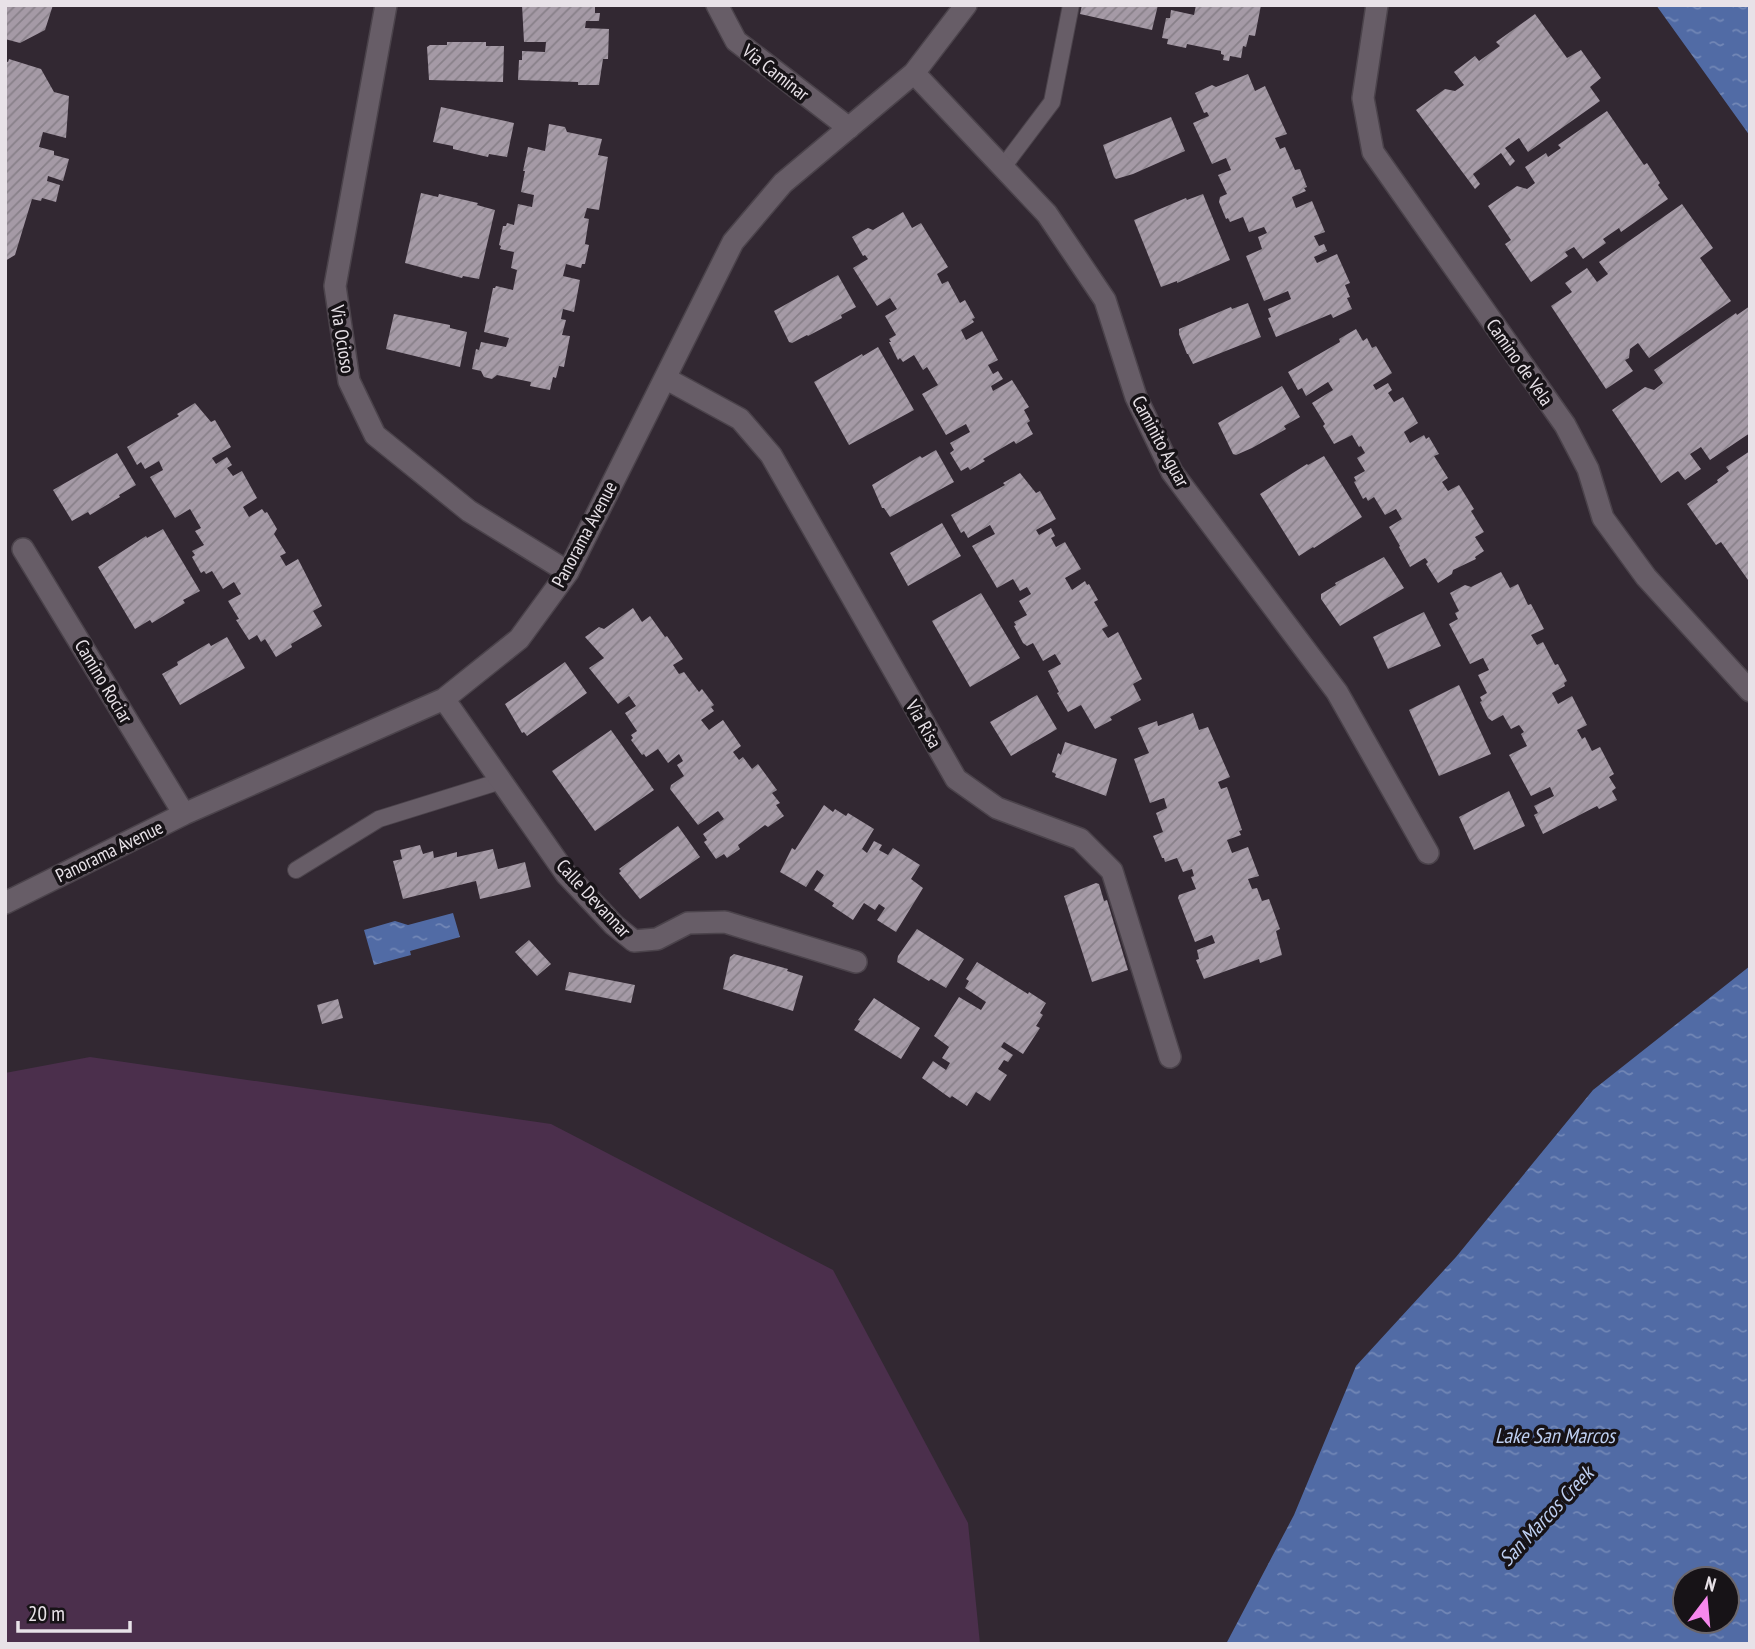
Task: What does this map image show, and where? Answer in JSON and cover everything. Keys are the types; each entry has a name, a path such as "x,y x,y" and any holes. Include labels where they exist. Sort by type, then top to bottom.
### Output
{"street":[{"name":"Via Ocioso","path":"386,5 335,286 349,381 375,435 469,511 568,572"},
{"name":"Via Caminar","path":"717,5 736,41 849,128"},
{"name":"Panorama Avenue","path":"5,902 184,814 444,699 519,639 568,572 733,242 783,183 914,73 966,5"},
{"name":"Camino de Vela","path":"1377,5 1363,98 1373,152 1565,425 1588,469 1603,518 1646,577 1750,691"},
{"name":"Caminito Aguar","path":"914,73 1047,214 1105,300 1136,397 1172,472 1337,692 1428,853"},
{"name":"Via Risa","path":"665,378 740,419 771,455 956,779 997,808 1080,839 1112,871 1170,1057"},
{"name":"Camino Rociar","path":"23,549 184,814"},
{"name":"Calle Devannar","path":"444,699 566,874 614,925 634,941 657,939 688,923 725,922 856,962"}],"lane":[{"path":"1003,167 1052,102 1071,5"},
{"path":"296,870 379,819 502,781"}],"shaded area":[{"path":"90,1057 551,1124 833,1270 968,1523 980,1644 5,1644 5,1073"}],"water":[{"path":"1656,5 1750,5 1750,136"},
{"path":"453,913 460,937 410,951 411,955 374,965 364,930 395,921 408,925"},
{"name":"Lake San Marcos","path":"1750,966 1750,1644 1226,1644 1294,1515 1356,1366 1456,1257 1593,1090"}],"building":[{"path":"5,5 53,5 45,30 20,43 5,39"},
{"path":"522,5 595,5 595,13 600,13 599,21 586,21 585,28 609,29 608,59 603,59 599,85 518,80 522,51 545,52 546,42 524,42"},
{"path":"1082,5 1158,5 1152,30 1080,14"},
{"path":"1196,5 1261,5 1255,36 1249,35 1241,58 1230,56 1229,61 1223,60 1221,51 1187,44 1186,48 1167,44 1168,39 1162,38 1166,18 1170,18 1171,10 1194,15"},
{"path":"1535,14 1567,58 1581,50 1601,78 1590,87 1600,101 1528,152 1519,138 1505,148 1515,161 1510,166 1501,153 1473,174 1480,184 1475,189 1416,110 1445,89 1455,91 1464,85 1454,72 1475,56 1479,61 1500,46 1496,42"},
{"path":"447,42 486,42 486,46 504,46 503,82 429,80 427,47 447,45"},
{"path":"9,59 41,69 54,92 69,96 66,138 43,132 39,147 69,159 63,181 48,176 47,181 60,185 56,202 42,198 41,201 32,199 15,255 5,261 5,61 8,62"},
{"path":"1248,74 1255,91 1265,86 1287,134 1275,138 1280,149 1285,147 1295,170 1300,169 1307,187 1304,188 1306,191 1292,197 1296,208 1312,201 1325,232 1314,236 1319,246 1324,244 1327,251 1314,257 1317,263 1337,254 1350,283 1345,285 1352,309 1333,318 1331,314 1276,337 1268,318 1271,317 1268,309 1291,299 1288,291 1264,301 1246,256 1262,249 1258,237 1267,233 1264,227 1249,232 1243,217 1230,222 1226,219 1219,202 1220,197 1227,194 1218,175 1231,170 1226,158 1212,164 1193,123 1209,116 1207,112 1204,113 1195,93"},
{"path":"441,107 514,123 507,157 489,154 488,157 433,142"},
{"path":"1607,111 1644,165 1647,163 1668,199 1621,232 1619,228 1603,239 1606,243 1583,259 1574,247 1565,252 1568,256 1531,282 1505,244 1511,240 1488,206 1517,186 1527,189 1535,183 1525,167 1546,153 1548,157 1561,148 1558,145"},
{"path":"1171,117 1185,151 1116,179 1103,145"},
{"path":"549,124 565,127 567,132 602,139 598,155 608,157 599,210 587,208 584,218 589,219 585,244 589,245 585,264 582,264 581,268 566,264 563,276 580,280 574,312 563,309 561,319 566,320 562,335 570,336 564,367 559,366 550,390 530,386 531,382 497,375 492,379 484,377 481,371 472,369 476,349 479,350 481,342 506,347 509,338 484,332 493,288 496,286 513,290 517,270 511,268 514,252 500,249 499,245 503,226 507,223 514,225 518,204 532,207 534,195 521,192 523,171 528,147 545,151"},
{"path":"421,193 438,197 439,194 495,210 479,279 462,278 405,263"},
{"path":"1203,194 1230,260 1177,283 1161,287 1134,220 1186,198 1187,200"},
{"path":"1682,204 1713,248 1700,258 1731,301 1649,358 1638,343 1630,349 1629,358 1625,360 1633,371 1606,389 1551,306 1572,292 1565,283 1587,268 1597,282 1608,274 1599,262"},
{"path":"903,212 912,228 921,223 948,267 937,274 942,284 948,281 960,303 965,300 975,318 972,319 974,322 961,330 966,340 982,331 998,360 988,365 993,374 998,371 1003,379 991,386 993,391 1012,380 1029,407 1024,410 1033,434 1016,444 1014,441 970,470 968,467 961,471 950,453 954,450 950,443 970,432 966,424 946,435 922,394 938,385 927,367 923,370 914,355 903,362 900,358 898,360 889,342 889,339 896,335 885,316 897,309 890,298 877,306 853,268 868,259 863,256 852,237 868,228 873,230"},
{"path":"838,275 856,307 841,315 842,318 808,336 789,342 774,311"},
{"path":"1248,303 1261,337 1193,364 1179,329 1231,307 1232,309"},
{"path":"1750,306 1750,433 1710,460 1701,447 1690,454 1701,469 1685,480 1678,471 1661,483 1612,410 1645,387 1654,390 1663,383 1654,370"},
{"path":"394,314 450,325 450,328 467,332 460,367 386,349"},
{"path":"1356,329 1363,341 1367,338 1372,348 1376,346 1392,373 1373,385 1376,390 1388,383 1392,390 1388,393 1394,402 1403,397 1418,423 1404,432 1410,443 1424,435 1426,439 1429,437 1439,454 1434,456 1448,478 1442,482 1448,491 1459,485 1484,532 1475,537 1484,551 1475,557 1476,559 1453,570 1452,574 1438,583 1425,558 1410,567 1389,527 1402,519 1396,509 1385,515 1374,497 1368,501 1366,497 1363,499 1354,482 1354,477 1365,471 1357,458 1365,453 1361,446 1359,447 1352,435 1334,444 1323,426 1325,424 1312,403 1333,390 1328,382 1306,396 1302,388 1298,390 1288,372 1340,342 1339,339"},
{"path":"878,347 914,410 849,445 814,382"},
{"path":"1282,386 1300,417 1284,426 1286,429 1252,448 1233,454 1218,423"},
{"path":"195,403 211,422 215,420 231,447 212,458 216,464 227,457 232,465 227,468 233,476 242,471 257,498 243,507 249,517 262,509 267,512 277,529 274,534 286,553 280,556 286,566 298,559 322,606 313,611 322,626 291,644 292,647 276,657 265,639 261,642 257,635 249,640 236,620 239,619 228,601 241,594 234,582 223,589 212,571 201,573 192,557 195,555 192,551 204,545 195,531 201,528 190,509 175,518 150,477 163,470 159,461 145,469 141,462 137,465 127,447 179,416 177,414"},
{"path":"936,450 954,482 890,517 882,508 872,485 920,456 922,458"},
{"path":"1750,451 1748,580 1721,542 1716,545 1687,504 1718,482 1717,480 1729,471 1726,467"},
{"path":"117,453 136,485 90,515 88,512 72,521 53,490"},
{"path":"1324,456 1362,517 1299,556 1260,494"},
{"path":"1020,473 1036,493 1040,491 1056,519 1036,530 1039,535 1051,528 1055,536 1051,538 1056,547 1065,542 1081,569 1065,578 1072,590 1085,581 1089,584 1098,600 1094,602 1108,626 1102,629 1108,638 1118,632 1142,679 1133,684 1141,700 1110,717 1112,720 1095,729 1081,705 1068,712 1057,693 1059,692 1048,671 1061,664 1055,654 1043,661 1033,643 1027,646 1023,643 1014,626 1014,622 1027,615 1019,601 1031,594 1027,587 1020,591 1013,579 997,588 972,546 995,534 990,525 968,538 964,531 961,533 951,515 1005,485 1003,483"},
{"path":"942,523 961,556 908,586 890,553"},
{"path":"163,529 200,591 152,623 150,620 135,629 98,567 146,536 147,538"},
{"path":"1384,557 1404,588 1340,626 1321,599 1321,594 1336,585 1335,583"},
{"path":"1501,572 1510,588 1518,584 1528,605 1531,604 1544,629 1531,635 1537,645 1543,642 1567,681 1565,686 1552,693 1558,704 1572,696 1587,725 1577,730 1582,739 1585,737 1592,751 1600,747 1614,774 1609,777 1616,788 1612,791 1617,800 1599,809 1597,806 1543,834 1534,815 1538,813 1534,806 1554,796 1550,787 1531,796 1509,755 1527,746 1521,734 1524,732 1519,725 1511,729 1503,715 1492,721 1488,718 1480,702 1480,697 1487,693 1478,675 1489,670 1483,658 1470,664 1449,624 1458,619 1455,613 1459,611 1450,593 1465,585 1471,587"},
{"path":"981,593 1020,658 970,687 932,621"},
{"path":"633,608 642,622 650,616 665,637 667,636 683,659 673,665 679,674 684,672 699,692 702,689 714,705 711,707 714,711 701,720 709,730 723,720 741,746 733,752 739,760 743,757 752,769 758,764 777,790 772,793 780,803 776,805 784,816 768,827 765,825 738,845 740,849 727,858 724,854 716,859 704,842 707,840 703,834 724,819 718,811 698,825 670,789 671,785 684,776 677,765 683,761 679,754 668,763 658,749 646,757 642,755 631,740 631,735 637,731 625,713 636,706 629,696 618,704 589,668 604,658 585,637 599,627 604,629"},
{"path":"1424,612 1441,646 1388,669 1373,637"},
{"path":"227,637 245,668 180,705 162,674 209,643 211,646"},
{"path":"565,662 587,693 527,736 522,733 505,704"},
{"path":"1459,685 1491,754 1439,776 1409,710"},
{"path":"1037,695 1057,729 1011,756 990,722"},
{"path":"1193,713 1199,730 1208,727 1230,777 1218,782 1221,789 1227,787 1242,830 1239,831 1241,835 1227,840 1232,853 1248,847 1259,876 1248,879 1252,889 1257,888 1262,901 1269,899 1280,929 1276,931 1282,955 1260,963 1259,959 1204,979 1196,960 1199,959 1197,950 1215,943 1212,935 1195,942 1178,898 1179,895 1196,889 1191,877 1194,876 1192,869 1183,872 1177,858 1165,862 1162,858 1153,836 1163,832 1156,813 1167,808 1164,798 1150,803 1134,759 1149,753 1138,728 1157,721 1158,726"},
{"path":"611,730 654,790 595,831 552,771"},
{"path":"1065,742 1117,759 1106,796 1055,777 1056,774 1052,772"},
{"path":"1509,791 1525,826 1474,850 1459,817"},
{"path":"824,805 833,812 835,809 846,816 848,813 874,829 862,849 867,853 874,841 882,845 879,850 888,855 893,848 920,865 911,879 923,888 896,932 877,920 885,908 879,904 875,910 864,903 853,920 832,906 834,903 814,890 824,875 817,870 806,887 780,872 792,848 795,850"},
{"path":"678,826 700,857 640,899 619,873 619,869"},
{"path":"420,845 423,854 433,851 434,858 457,852 457,857 493,849 498,869 525,862 531,887 480,899 476,881 403,899 393,861 402,859 400,850"},
{"path":"1099,884 1104,901 1107,900 1128,970 1092,982 1064,896"},
{"path":"917,929 964,959 946,988 897,962 898,956"},
{"path":"529,940 551,964 537,976 515,952"},
{"path":"734,954 788,969 787,971 803,976 793,1011 723,989 730,957"},
{"path":"977,962 1046,1003 1036,1026 1040,1028 1023,1054 1004,1042 1001,1047 1013,1055 1008,1062 1004,1060 998,1069 1007,1075 990,1101 976,1092 967,1106 952,1096 950,1098 922,1078 933,1061 946,1070 950,1063 942,1058 949,1047 934,1036 959,997 981,1010 986,1002 965,988 969,981 966,979"},
{"path":"569,972 635,985 631,1003 565,990"},
{"path":"874,998 920,1028 901,1059 854,1030"},
{"path":"338,999 343,1018 322,1024 317,1005"}],"water label":[{"name":"San Marcos Creek","path":"1546,1516"}]}
